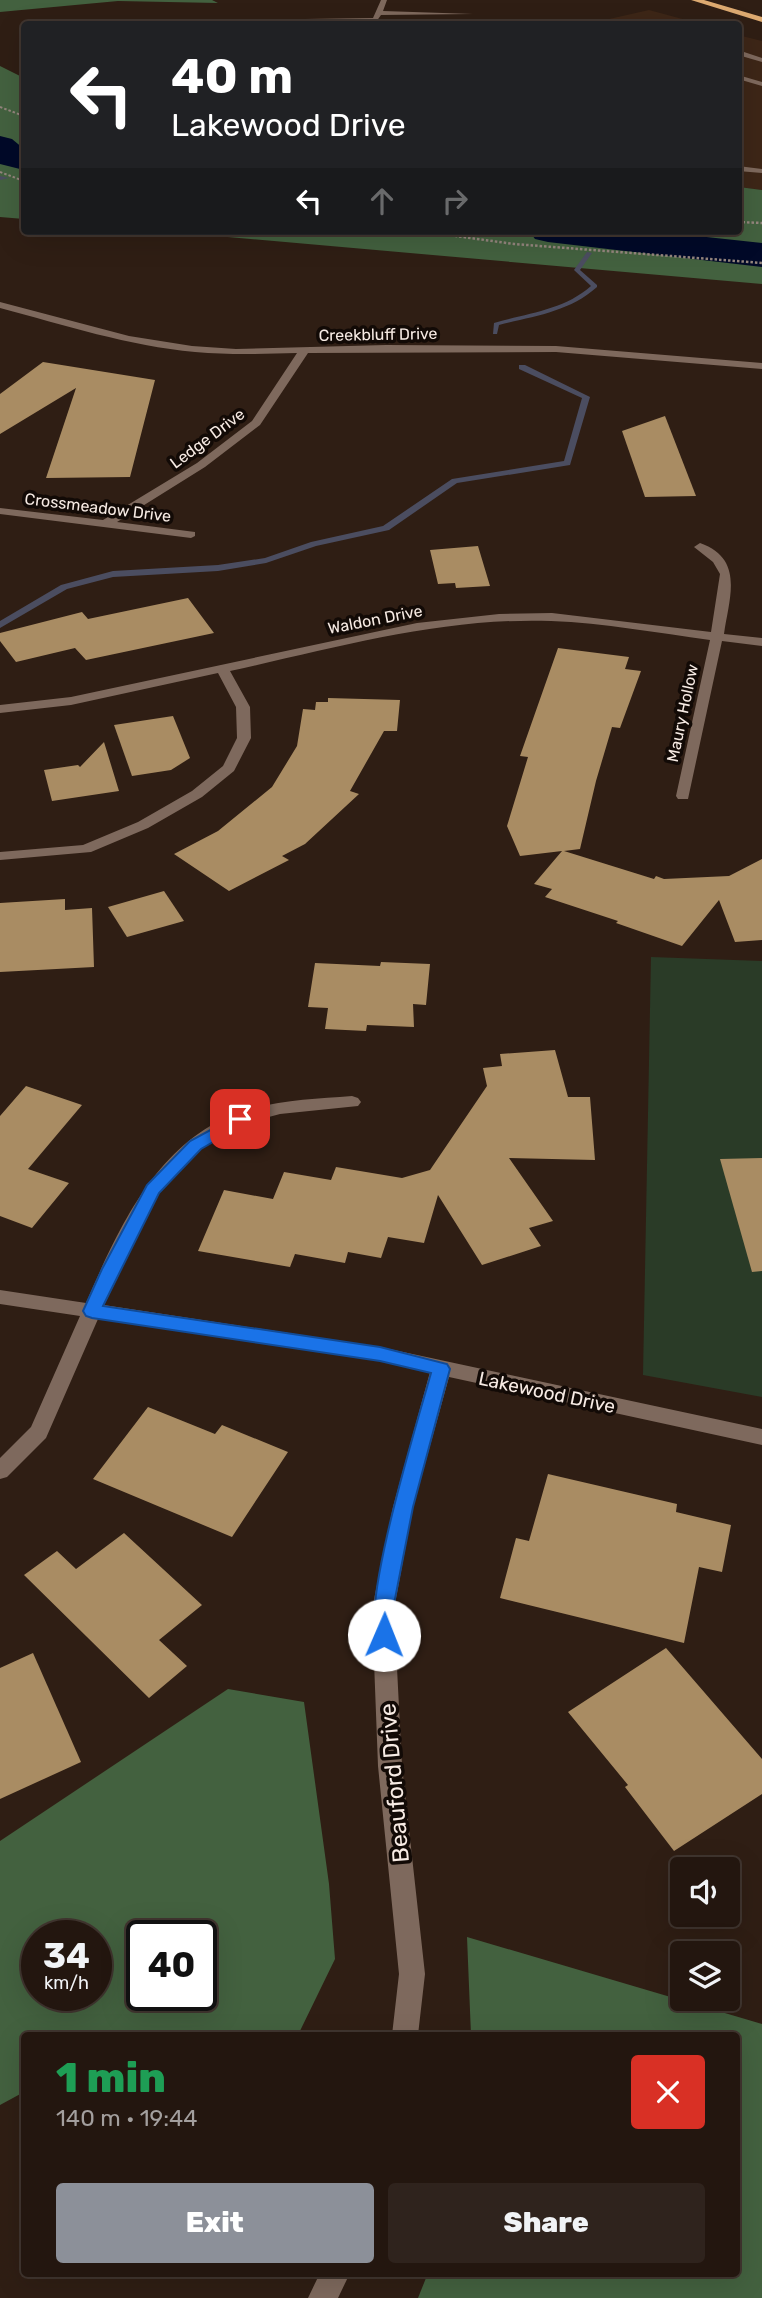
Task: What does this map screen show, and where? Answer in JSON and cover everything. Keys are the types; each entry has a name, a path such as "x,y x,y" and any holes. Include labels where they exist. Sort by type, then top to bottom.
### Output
{"highway":[{"path":"695,0 762,20"}],"street":[{"path":"378,19 384,0"},
{"path":"287,21 470,14"},
{"path":"742,53 762,60"},
{"path":"742,73 750,70"},
{"path":"742,77 762,85"},
{"path":"742,168 762,171"},
{"name":"Creekbluff Drive","path":"0,305 162,345 236,352 556,349 762,366"},
{"name":"Ledge Drive","path":"104,524 201,466 256,423 304,351"},
{"name":"Crossmeadow Drive","path":"0,511 191,534"},
{"name":"Maury Hollow","path":"683,796 717,637 726,574 718,560 700,547"},
{"name":"Waldon Drive","path":"0,709 71,701 417,627 499,618 552,617 762,642"},
{"path":"0,856 86,849 143,825 197,794 229,768 244,738 243,707 223,670"},
{"path":"0,1471 39,1432 110,1269 152,1189 195,1145 240,1119 280,1108 352,1102"},
{"name":"Lakewood Drive","path":"0,1297 380,1354 762,1437"},
{"name":"Beauford Drive","path":"405,2032 412,1975 390,1766 383,1609 403,1507 441,1369"},
{"path":"323,2298 334,2277"}],"path":[{"path":"0,107 21,115"},
{"path":"0,173 21,180"},
{"path":"742,222 762,223"},
{"path":"448,235 514,244 762,263"}],"shaded area":[{"path":"649,10 690,21 600,21"},
{"path":"742,36 762,41 762,190 742,187"}],"green space":[{"path":"0,0 212,0 218,3 118,1 0,12"},
{"path":"0,66 21,76 21,219 0,217"},
{"path":"742,187 762,190 762,284 205,235 742,235"},
{"path":"651,957 762,961 762,1397 643,1375"},
{"path":"228,1689 304,1702 329,1884 335,1959 299,2032 21,2032 21,2094 0,2105 0,1841"},
{"path":"467,1937 670,1997 670,2011 718,2011 762,2024 762,2298 418,2298 426,2277 740,2277 740,2032 471,2032"}],"building":[{"path":"43,362 155,380 130,477 46,478 76,388 0,434 0,394"},
{"path":"665,416 696,496 645,497 622,431"},
{"path":"478,546 490,586 456,588 455,583 438,584 430,550"},
{"path":"188,598 214,633 86,660 75,648 16,662 0,641 0,633 82,612 88,619"},
{"path":"558,648 629,657 625,669 641,671 620,728 612,727 580,849 564,851 654,879 656,876 664,879 729,876 762,859 762,940 735,942 719,900 682,946 545,897 552,889 534,884 562,851 520,856 507,826 528,757 520,756"},
{"path":"328,698 400,700 397,731 384,731 350,791 359,794 305,844 282,856 289,860 229,891 174,854 218,831 272,787 297,746 303,709 315,710 316,702 328,702"},
{"path":"173,716 190,758 171,770 132,776 114,725"},
{"path":"104,742 119,791 52,801 44,770 78,765 80,767"},
{"path":"164,891 184,921 127,937 108,907"},
{"path":"65,899 65,910 92,908 94,967 0,972 0,903"},
{"path":"381,962 430,964 426,1005 413,1004 414,1027 367,1025 366,1031 325,1029 328,1008 308,1007 315,963 380,966"},
{"path":"555,1050 568,1097 590,1097 595,1160 509,1158 553,1221 529,1228 541,1246 482,1265 438,1195 424,1243 388,1237 381,1258 348,1252 345,1263 295,1254 290,1267 198,1251 224,1190 273,1199 284,1172 331,1180 336,1167 402,1178 430,1170 487,1086 483,1068 502,1066 500,1054"},
{"path":"26,1086 82,1105 28,1169 69,1183 32,1228 0,1216 0,1116"},
{"path":"762,1158 762,1271 752,1272 720,1159"},
{"path":"148,1407 215,1434 222,1425 288,1452 232,1537 93,1479"},
{"path":"548,1474 677,1504 676,1512 731,1525 722,1572 699,1567 684,1643 500,1598 516,1538 529,1541"},
{"path":"124,1533 202,1605 159,1640 187,1666 149,1698 24,1575 57,1551 76,1569"},
{"path":"666,1648 762,1759 762,1794 674,1851 625,1787 628,1785 568,1712"},
{"path":"33,1653 81,1762 0,1799 0,1668"}],"waterway":[{"path":"0,146 12,156 21,159"},
{"path":"0,178 6,178"},
{"path":"584,235 762,255"},
{"path":"593,245 598,238"},
{"path":"495,333 496,324 561,307 585,295 595,286 577,270 589,253"},
{"path":"0,625 64,587 113,574 218,568 266,560 314,544 386,528 455,481 567,463 586,397 522,367"}],"route":[{"path":"240,1119 195,1145 152,1189 110,1269 92,1311 380,1354 441,1369 403,1507 383,1609 384,1635"}]}
